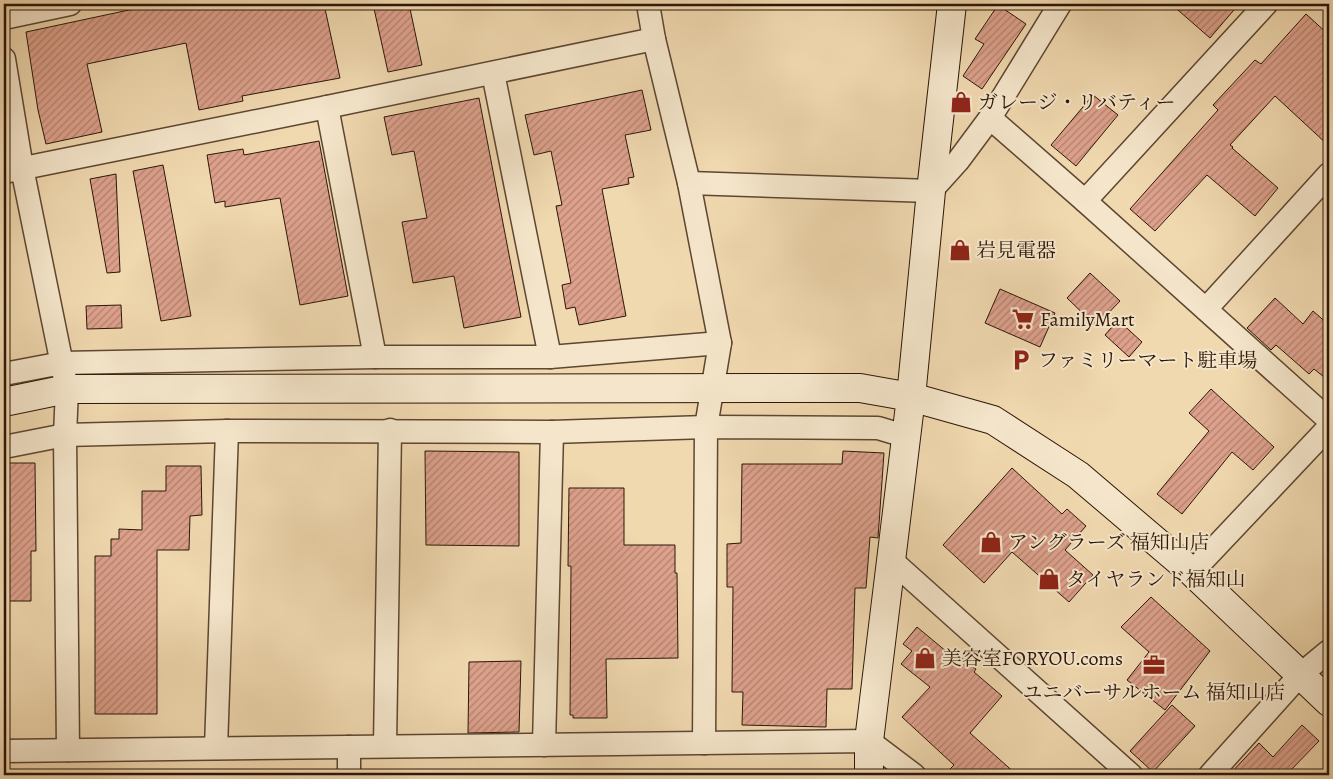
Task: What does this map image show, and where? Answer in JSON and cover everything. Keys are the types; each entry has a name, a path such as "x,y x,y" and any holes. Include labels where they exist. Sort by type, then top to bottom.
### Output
{"street":[{"path":"4,18 70,4"},
{"path":"648,4 654,38 689,184 720,343 706,427 704,743"},
{"path":"869,775 869,741 911,397 930,191 952,4"},
{"path":"689,184 930,191 958,161 990,118 1060,4"},
{"path":"1085,201 1266,4"},
{"path":"13,170 327,108 654,38"},
{"path":"4,59 13,170 64,376 68,750"},
{"path":"493,72 550,357"},
{"path":"327,108 375,357"},
{"path":"990,118 1329,420"},
{"path":"1206,309 1329,174"},
{"path":"4,402 64,376 375,357 550,357 720,343"},
{"path":"4,374 860,388 911,397 993,420 1078,475 1192,572 1329,702"},
{"path":"4,447 65,435 227,431 390,430 552,432 706,427 878,428 905,436"},
{"path":"1192,572 1329,427"},
{"path":"385,746 390,430"},
{"path":"216,748 227,431"},
{"path":"544,745 552,432"},
{"path":"891,560 1131,775"},
{"path":"1210,775 1300,675 1329,651"},
{"path":"4,751 869,741 914,775"},
{"path":"349,747 349,775"}],"building":[{"path":"157,4 324,4 340,78 242,96 243,101 199,110 186,43 87,64 102,132 46,144 38,110 26,32"},
{"path":"373,4 409,4 422,65 388,72"},
{"path":"1171,4 1239,4 1210,38"},
{"path":"998,5 1026,24 982,89 963,76 984,44 975,39"},
{"path":"1306,14 1329,35 1329,146 1275,96 1230,145 1278,188 1255,216 1207,175 1155,231 1130,209 1218,110 1213,105 1255,60 1261,64"},
{"path":"642,90 651,130 625,135 634,177 628,178 629,184 602,189 626,316 579,325 575,307 566,309 562,285 571,283 556,206 562,205 551,151 534,155 525,115"},
{"path":"1093,95 1118,115 1076,166 1051,145"},
{"path":"479,98 521,317 464,328 454,276 413,283 402,222 427,218 414,151 392,155 384,117"},
{"path":"319,141 348,296 300,305 280,198 225,207 225,201 215,203 207,155 243,149 244,155"},
{"path":"163,165 191,316 161,321 133,171"},
{"path":"116,174 120,272 107,273 90,179"},
{"path":"1090,273 1120,301 1096,326 1067,298"},
{"name":"FamilyMart","path":"1000,289 1055,313 1040,347 985,323"},
{"path":"1275,298 1303,324 1313,311 1329,325 1329,381 1314,369 1309,374 1276,345 1271,350 1247,328"},
{"path":"121,305 122,328 87,329 86,306"},
{"path":"1118,320 1142,342 1129,357 1105,335"},
{"path":"1211,389 1274,447 1253,470 1232,452 1182,514 1157,494 1209,431 1189,413"},
{"path":"425,451 519,452 519,546 426,545"},
{"path":"843,451 884,453 878,538 870,537 866,588 855,588 852,689 827,689 826,727 742,725 743,692 732,692 733,587 727,587 727,544 741,543 742,464 842,464"},
{"path":"4,463 35,463 36,551 31,551 31,601 4,601"},
{"path":"166,466 201,466 202,515 190,516 189,550 157,550 157,714 95,714 95,556 111,556 111,539 119,539 119,529 142,530 142,491 166,491"},
{"path":"1012,468 1062,514 1067,509 1086,526 1065,550 1093,575 1069,602 1012,552 984,583 943,545"},
{"path":"569,488 624,488 624,545 675,545 678,658 606,659 607,718 573,718 573,715 570,715 571,566 568,566"},
{"path":"1151,597 1210,651 1165,710 1127,680 1149,652 1121,627"},
{"path":"917,627 953,657 956,653 976,669 974,672 1002,696 970,733 1017,775 944,775 954,765 902,717 930,687 901,664 912,651 903,644"},
{"path":"521,661 519,732 468,733 469,662"},
{"path":"1172,705 1195,726 1153,772 1130,751"},
{"path":"1302,725 1319,741 1289,772 1293,775 1229,775 1259,743 1273,757"}],"place":[{"name":"ガレージ・リバティー","path":"961,102"},
{"name":"岩見電器","path":"960,250"},
{"name":"FamilyMart","path":"1023,319"},
{"name":"ファミリーマート駐車場","path":"1021,360"},
{"name":"アングラーズ 福知山店","path":"991,542"},
{"name":"タイヤランド福知山","path":"1049,579"},
{"name":"美容室FORYOU.coms","path":"925,658"},
{"name":"ユニバーサルホーム 福知山店","path":"1154,665"}]}
